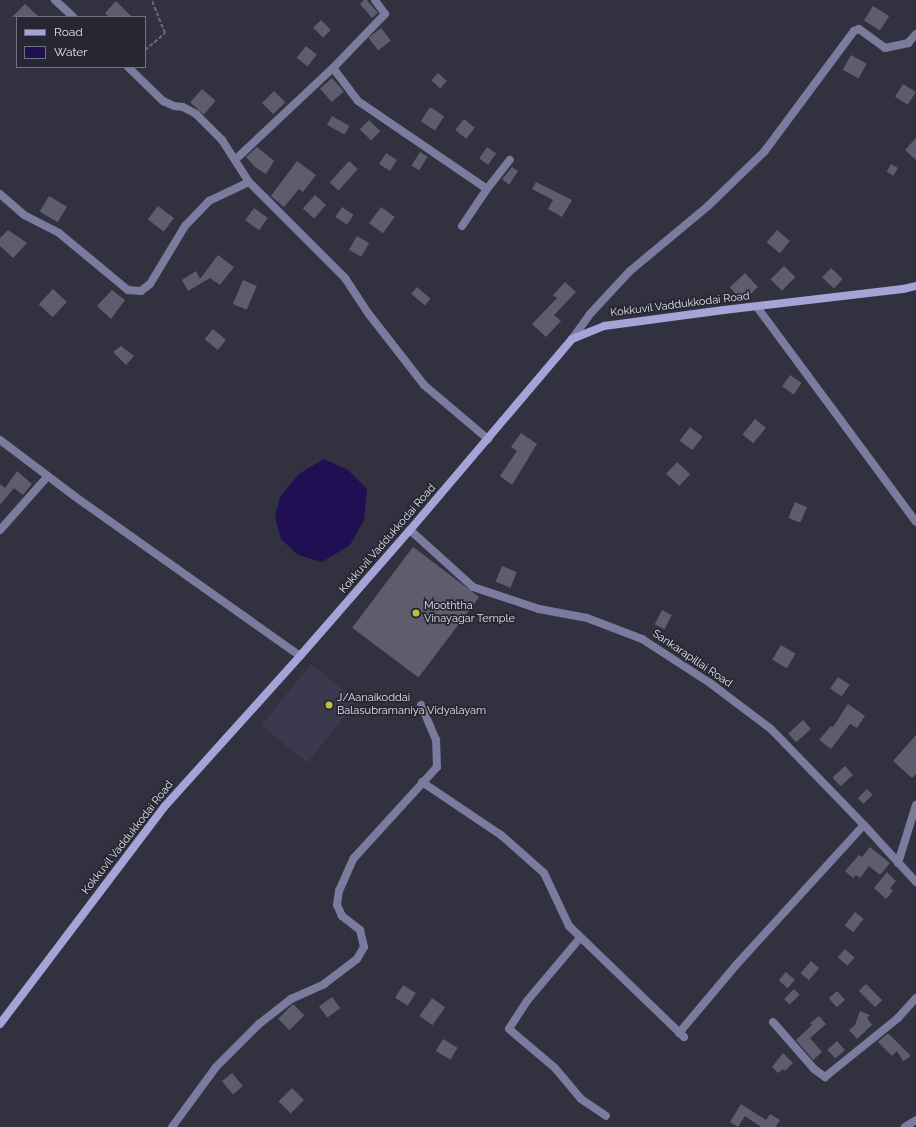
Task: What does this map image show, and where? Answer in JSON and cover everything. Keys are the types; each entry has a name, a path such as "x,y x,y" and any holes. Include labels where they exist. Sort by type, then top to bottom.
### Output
{"main road":[{"name":"Kokkuvil Vaddukkodai Road","path":"0,1024 165,806 300,656 572,340 604,326 903,289 916,286"}],"street":[{"path":"55,0 72,16"},
{"path":"236,159 333,68 385,14 375,0"},
{"path":"572,340 590,314 630,271 708,206 764,152 854,31 859,29 885,48 908,43 916,34"},
{"path":"129,68 163,101 174,106 183,107 196,114 222,140 236,159 249,182 344,278 368,313 424,385 488,439"},
{"path":"333,68 358,101 487,189"},
{"path":"462,226 487,189 510,160"},
{"path":"0,194 24,215 59,233 128,290 141,291 150,284 185,226 209,201 249,182"},
{"path":"757,307 916,522"},
{"path":"0,440 300,656"},
{"path":"0,530 48,476"},
{"name":"Sankarapillai Road","path":"410,530 473,587 539,609 587,618 642,639 710,683 771,729 864,825 916,882"},
{"path":"172,1127 216,1067 259,1024 291,999 324,984 357,959 364,947 360,930 342,916 337,904 339,890 354,858 437,766 436,740 421,706"},
{"path":"422,782 501,835 544,873 569,926 681,1035 737,964 864,825"},
{"path":"898,863 916,805"},
{"path":"580,938 526,1001 509,1029 555,1068 581,1099 606,1116"},
{"path":"773,1022 814,1069 825,1077 898,1018 916,998"},
{"path":"906,1127 916,1120"}],"path":[{"path":"146,49 165,33 152,0"}],"shaded area":[{"path":"311,664 357,701 307,763 261,725"}],"water":[{"path":"324,459 348,470 367,489 364,520 350,545 322,562 298,555 281,539 275,517 280,497 299,474"}],"building":[{"path":"364,0 367,0 378,13 372,18 360,4"},
{"path":"116,1 131,16 108,16 105,13"},
{"path":"25,4 38,16 16,16 12,17"},
{"path":"873,6 889,16 880,30 864,20"},
{"path":"321,20 331,30 323,38 313,28"},
{"path":"381,28 391,41 378,50 368,38"},
{"path":"306,46 317,55 307,66 297,58"},
{"path":"851,55 867,64 859,79 843,70"},
{"path":"438,73 447,81 440,88 431,80"},
{"path":"332,78 344,92 332,102 320,88"},
{"path":"903,84 916,92 908,105 895,97"},
{"path":"202,89 216,101 204,114 190,103"},
{"path":"274,91 285,102 273,114 262,103"},
{"path":"430,107 444,116 435,131 421,121"},
{"path":"332,116 349,126 344,135 327,125"},
{"path":"464,119 475,128 466,139 455,130"},
{"path":"369,120 380,131 371,141 360,129"},
{"path":"916,138 916,160 905,150"},
{"path":"257,147 274,161 266,174 255,167 246,157"},
{"path":"487,147 496,153 488,165 479,159"},
{"path":"420,152 428,157 419,170 412,166"},
{"path":"386,153 397,160 390,171 379,164"},
{"path":"297,161 316,175 303,192 299,189 284,207 271,196"},
{"path":"349,161 358,169 339,191 330,183"},
{"path":"891,164 898,168 893,176 886,172"},
{"path":"512,167 518,171 509,185 502,179"},
{"path":"536,182 572,200 562,217 548,209 553,200 532,189"},
{"path":"315,195 326,205 314,218 303,208"},
{"path":"49,196 67,207 58,222 40,211"},
{"path":"158,206 174,218 164,232 148,220"},
{"path":"342,207 354,215 347,225 335,217"},
{"path":"381,207 395,217 383,233 369,223"},
{"path":"254,208 268,218 259,230 245,220"},
{"path":"8,230 27,243 13,258 0,246 0,238"},
{"path":"777,230 790,241 780,253 767,242"},
{"path":"357,236 369,243 361,257 349,250"},
{"path":"218,255 234,267 220,285 210,278 188,291 182,280 196,271 200,279"},
{"path":"784,266 795,277 782,291 771,279"},
{"path":"831,268 843,279 834,288 822,278"},
{"path":"745,273 758,287 743,301 730,287"},
{"path":"243,280 257,286 247,310 233,304"},
{"path":"565,282 576,292 554,315 561,321 546,337 532,324 557,298 553,295"},
{"path":"417,287 431,299 425,306 411,294"},
{"path":"53,289 67,302 53,317 39,304"},
{"path":"112,290 125,300 111,319 97,306"},
{"path":"213,329 226,340 218,350 205,339"},
{"path":"121,346 134,356 126,365 113,352"},
{"path":"790,375 802,383 794,394 782,387"},
{"path":"755,419 766,428 753,443 742,435"},
{"path":"690,427 703,437 692,450 680,440"},
{"path":"521,433 537,444 512,485 500,476 517,451 511,447"},
{"path":"677,462 690,474 679,486 666,474"},
{"path":"17,471 32,484 23,495 14,488 0,505 0,484 5,488"},
{"path":"795,502 807,507 800,523 788,518"},
{"name":"Mooththa Vinayagar Temple","path":"413,547 479,597 419,678 352,628"},
{"path":"502,566 517,572 510,588 496,582"},
{"path":"662,610 672,615 665,629 655,624"},
{"path":"781,645 796,654 787,668 772,660"},
{"path":"838,677 850,685 842,696 830,689"},
{"path":"848,704 865,716 857,728 850,724 831,749 819,740 831,726 833,727"},
{"path":"803,720 811,729 796,742 788,733"},
{"path":"916,735 916,774 912,778 893,761"},
{"path":"845,766 853,775 840,786 832,777"},
{"path":"867,789 873,795 863,804 858,798"},
{"path":"870,847 890,863 880,875 869,866 860,878 856,875 853,878 845,871 859,855 862,857"},
{"path":"887,872 896,881 890,888 893,891 886,899 874,888"},
{"path":"855,912 864,919 853,932 845,925"},
{"path":"845,949 855,958 847,966 838,957"},
{"path":"811,961 819,968 809,980 801,973"},
{"path":"786,972 795,980 788,988 779,980"},
{"path":"866,984 882,1000 875,1007 859,991"},
{"path":"403,985 416,993 408,1006 395,998"},
{"path":"794,989 800,995 790,1005 784,999"},
{"path":"837,991 845,1000 837,1007 829,998"},
{"path":"332,997 340,1008 327,1018 319,1006"},
{"path":"432,998 445,1007 432,1025 419,1016"},
{"path":"293,1004 304,1015 289,1030 278,1019"},
{"path":"860,1011 870,1015 867,1018 872,1025 857,1039 849,1030 855,1025"},
{"path":"819,1016 826,1024 810,1038 822,1052 813,1060 796,1040 812,1025 810,1023"},
{"path":"889,1034 911,1056 903,1061 897,1051 892,1056 878,1042"},
{"path":"443,1039 458,1048 450,1060 436,1051"},
{"path":"837,1041 845,1050 835,1059 827,1050"},
{"path":"783,1053 793,1063 785,1071 783,1069 778,1073 772,1067"},
{"path":"232,1073 243,1086 233,1094 222,1081"},
{"path":"292,1088 304,1100 291,1113 279,1101"},
{"path":"741,1104 766,1120 770,1114 780,1120 776,1126 777,1127 761,1127 745,1116 738,1127 730,1122"}],"place":[{"name":"Mooththa Vinayagar Temple","path":"416,613"},
{"name":"J/Aanaikoddai Balasubramaniya Vidyalayam","path":"329,705"}]}
